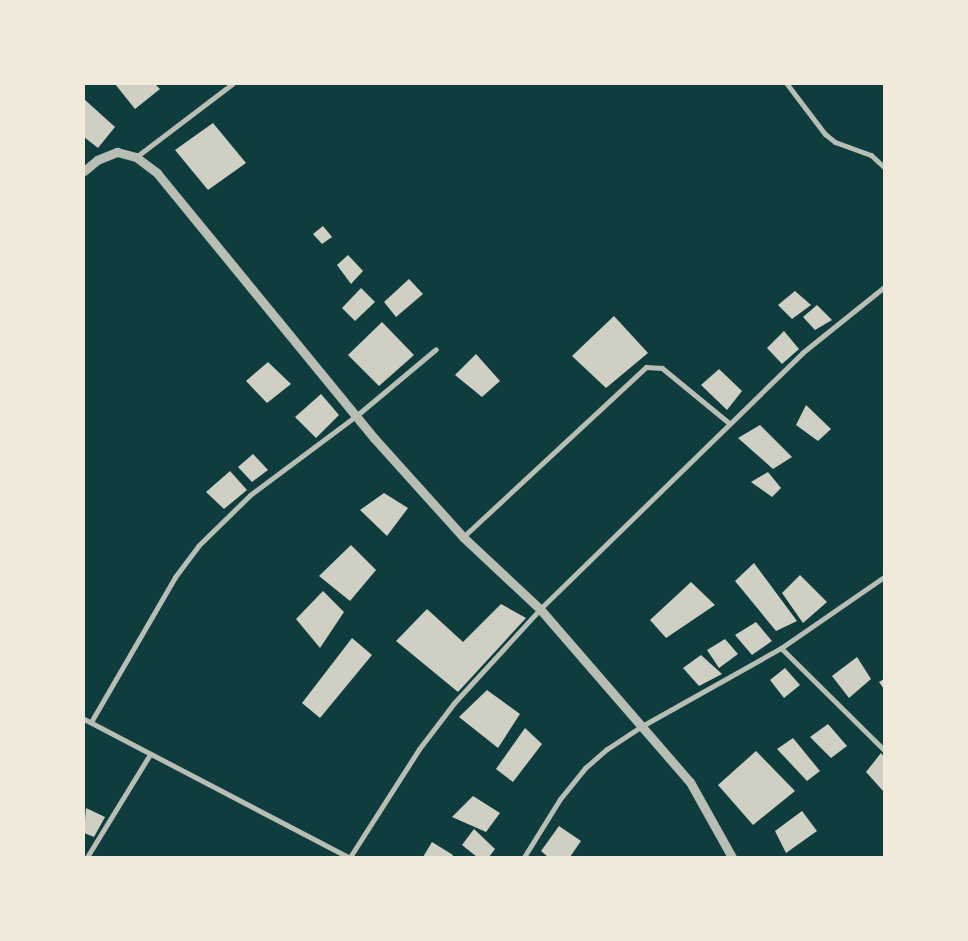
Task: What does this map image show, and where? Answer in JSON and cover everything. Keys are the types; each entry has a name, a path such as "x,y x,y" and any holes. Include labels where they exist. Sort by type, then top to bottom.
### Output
{"street":[{"path":"136,156 232,84"},
{"path":"787,84 825,134 835,142 870,155 884,167"},
{"path":"84,171 97,160 117,152 136,156 158,173 356,416 462,537 540,609 690,782 732,857"},
{"path":"84,718 349,857 436,726 540,609 802,354 884,287"},
{"path":"91,722 175,577 198,546 250,495 356,416 436,349"},
{"path":"462,537 646,367 662,368 729,423"},
{"path":"524,857 560,799 585,768 642,726 780,648 884,577"},
{"path":"780,648 884,750"},
{"path":"87,857 150,754"}],"building":[{"path":"115,84 155,84 160,89 135,109"},
{"path":"84,99 115,127 98,148 84,137"},
{"path":"213,123 246,163 208,190 175,150"},
{"path":"323,226 332,237 322,244 313,234"},
{"path":"348,255 363,271 351,284 337,265"},
{"path":"409,279 423,294 396,317 384,302"},
{"path":"361,288 375,302 355,321 342,308"},
{"path":"795,291 811,305 792,319 778,305"},
{"path":"817,305 832,320 815,330 803,317"},
{"path":"614,316 648,353 606,388 572,356"},
{"path":"382,322 414,355 379,386 348,355"},
{"path":"784,331 799,349 782,364 767,348"},
{"path":"476,354 500,381 482,397 455,375"},
{"path":"268,362 291,384 267,403 246,381"},
{"path":"719,369 742,391 727,410 701,385"},
{"path":"321,394 339,415 316,438 295,417"},
{"path":"806,405 831,429 818,441 796,425"},
{"path":"760,425 792,457 773,469 738,438"},
{"path":"253,454 268,470 252,482 238,467"},
{"path":"230,471 247,490 224,509 206,492"},
{"path":"768,472 781,488 772,497 751,482"},
{"path":"384,493 408,508 387,536 360,510"},
{"path":"351,545 376,570 350,601 319,576"},
{"path":"754,563 797,621 776,631 735,581"},
{"path":"800,575 827,602 803,623 782,593"},
{"path":"691,582 715,605 666,638 650,620"},
{"path":"323,591 344,612 320,648 296,619"},
{"path":"501,604 526,618 458,692 396,641 427,609 463,642"},
{"path":"756,622 772,641 752,655 735,635"},
{"path":"352,638 372,655 320,718 302,703"},
{"path":"725,639 738,654 719,668 707,650"},
{"path":"701,655 722,674 699,686 683,668"},
{"path":"857,657 871,679 849,698 832,676"},
{"path":"785,668 800,685 784,698 770,680"},
{"path":"884,679 884,689 879,682"},
{"path":"487,690 520,714 498,748 459,717"},
{"path":"828,724 847,746 831,758 810,737"},
{"path":"525,728 542,744 513,782 496,769"},
{"path":"793,738 820,771 807,781 777,749"},
{"path":"756,751 795,791 753,825 718,785"},
{"path":"881,753 884,757 884,792 866,772"},
{"path":"473,796 500,813 486,832 452,817"},
{"path":"86,808 105,817 94,837 84,833"},
{"path":"802,811 817,831 786,853 775,831"},
{"path":"559,826 581,841 570,857 548,857 541,851"},
{"path":"474,829 495,849 489,857 477,857 462,845"},
{"path":"432,842 453,855 452,857 423,857"}]}
